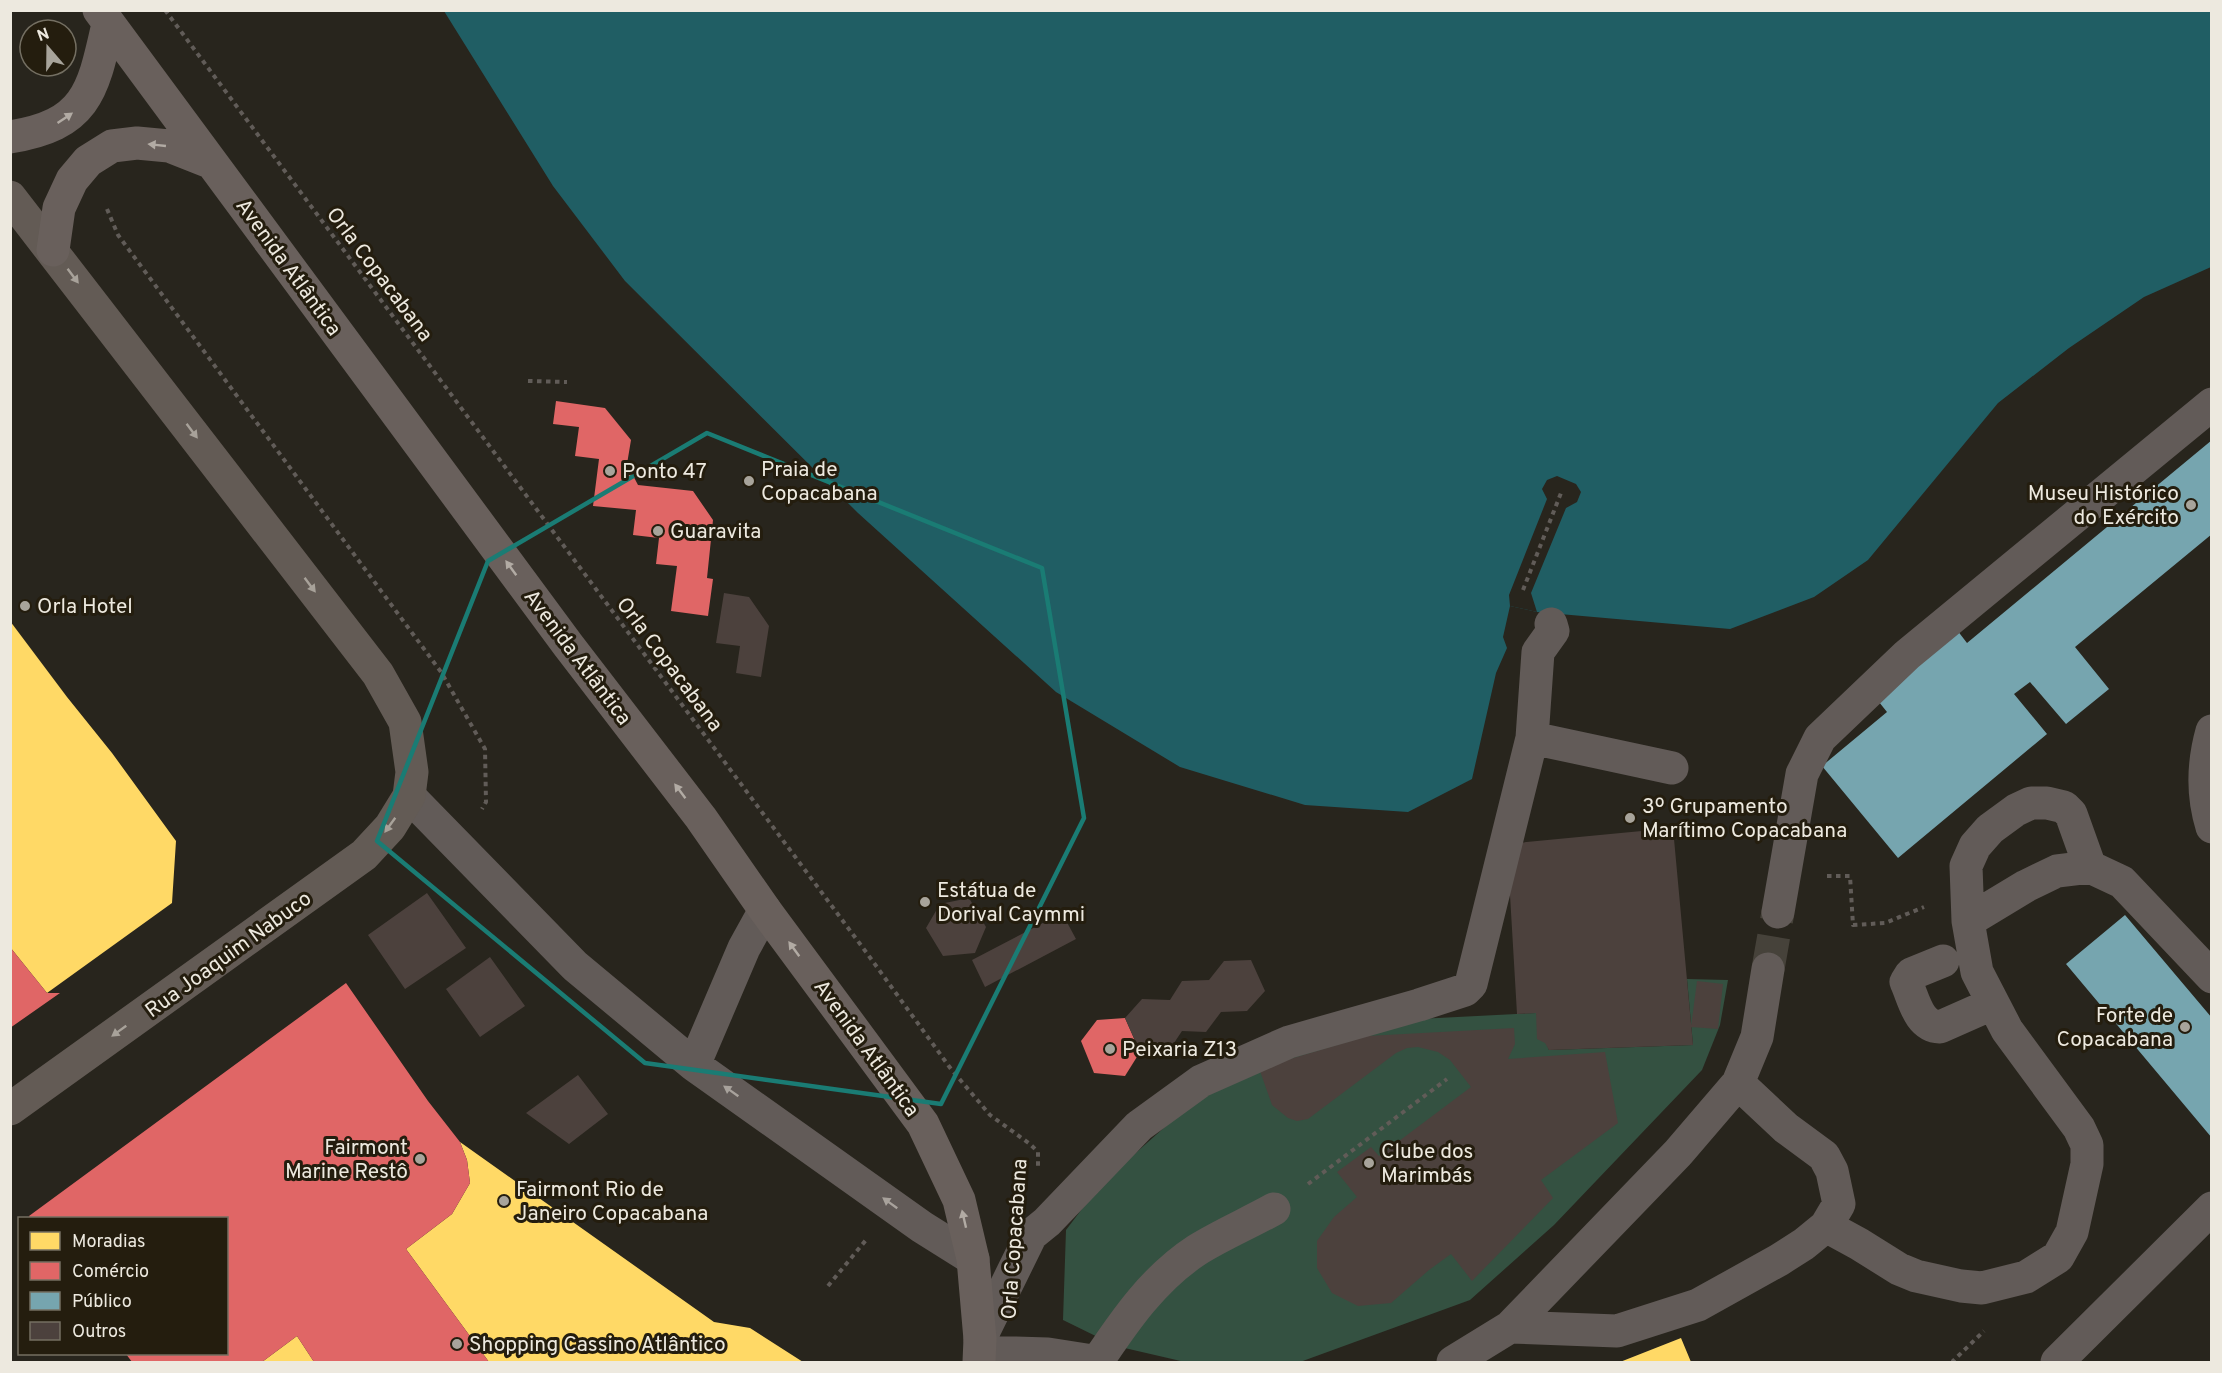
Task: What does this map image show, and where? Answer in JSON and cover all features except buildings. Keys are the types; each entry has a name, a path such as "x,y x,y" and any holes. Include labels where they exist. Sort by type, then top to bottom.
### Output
{"highway":[{"path":"10,136 53,126 78,109 93,81 104,17"},
{"name":"Avenida Atlântica","path":"104,17 568,645 701,818 765,910 923,1124 959,1200 973,1259 980,1351"},
{"path":"53,250 59,208 72,180 88,161 112,147 137,143 169,146 212,163"}],"main road":[{"path":"10,197 378,674 405,722 410,784"},
{"name":"Rua Joaquim Nabuco","path":"10,1109 364,855 390,827 410,784"}],"street":[{"path":"1778,912 1802,774 1820,738 1907,656 2211,404"},
{"path":"1274,1209 1197,1250 1176,1266 1134,1308 1098,1362 1048,1354 980,1351 1031,1235 1047,1222 1139,1126 1200,1081 1289,1042 1419,1005 1464,990 1471,984 1532,738 1538,652 1553,632 1551,624"},
{"path":"2211,730 2205,759 2205,798 2211,827"},
{"path":"1532,738 1672,768"},
{"path":"410,784 459,850 575,966 694,1065 922,1227 973,1259"},
{"path":"1826,1226 1899,1269 1916,1276 1961,1286 1982,1288 2018,1280 2058,1257 2072,1232 2088,1164 2087,1145 2079,1128 2007,1030 1977,972 1968,921 1966,866 1975,846 1990,830 2016,810 2031,803 2047,803 2064,807 2071,814 2090,867"},
{"path":"1968,921 2026,886 2057,871 2090,867 2121,882 2211,977"},
{"path":"694,1065 744,948 765,910"},
{"path":"1943,961 1911,974 1907,978 1906,982 1924,1022 1931,1027 1940,1027 1992,1004"},
{"path":"1453,1362 1510,1327 1678,1153 1738,1083 1757,1037 1768,969"},
{"path":"1510,1327 1617,1331 1627,1328 1698,1305 1779,1260 1826,1226 1839,1204 1832,1171 1824,1156 1786,1128 1738,1083"},
{"path":"2057,1362 2211,1208"}],"path":[{"name":"Orla Copacabana","path":"165,10 860,943 951,1069 990,1115 1038,1152 1038,1167 1032,1194 1031,1235"},
{"path":"106,207 118,234 441,672 485,749 486,802 459,850"},
{"path":"528,381 567,382"},
{"path":"1551,624 1528,613 1520,597 1561,493"},
{"path":"1784,876 1850,876 1853,925 1886,923 1928,905"},
{"path":"1274,1209 1447,1078"},
{"path":"828,1286 893,1206"}],"highlighted area":[{"path":"707,433 1042,568 1084,818 941,1104 645,1063 377,841 488,561"}],"green space":[{"name":"Clube dos Marimbás","path":"1687,979 1728,980 1720,1025 1702,1070 1554,1225 1470,1300 1300,1362 1185,1362 1116,1346 1063,1320 1066,1230 1101,1184 1194,1101 1291,1055 1418,1019 1536,1013 1549,1050 1693,1045"}],"water":[{"path":"444,11 2211,11 2211,267 2144,297 2069,348 1998,403 1868,560 1814,597 1730,629 1537,612 1510,606 1503,637 1507,648 1496,673 1472,779 1408,812 1305,805 1180,767 1056,692 858,513 625,281 553,186"}],"pier":[{"path":"1557,476 1576,484 1581,492 1577,502 1566,508 1531,593 1537,612 1510,606 1509,595 1547,499 1542,489 1547,480"}],"tunnel":[{"path":"1768,969 1778,912"}],"place":[{"name":"Ponto 47","path":"610,471"},
{"name":"Praia de Copacabana","path":"749,481"},
{"name":"Museu Histórico do Exército","path":"2191,505"},
{"name":"Guaravita","path":"658,531"},
{"name":"Orla Hotel","path":"25,606"},
{"name":"3º Grupamento Marítimo Copacabana","path":"1630,818"},
{"name":"Estátua de Dorival Caymmi","path":"925,902"},
{"name":"Forte de Copacabana","path":"2185,1027"},
{"name":"Peixaria Z13","path":"1110,1049"},
{"name":"Fairmont Marine Restô","path":"420,1159"},
{"name":"Clube dos Marimbás","path":"1369,1163"},
{"name":"Fairmont Rio de Janeiro Copacabana","path":"504,1201"},
{"name":"Shopping Cassino Atlântico","path":"457,1344"}]}
